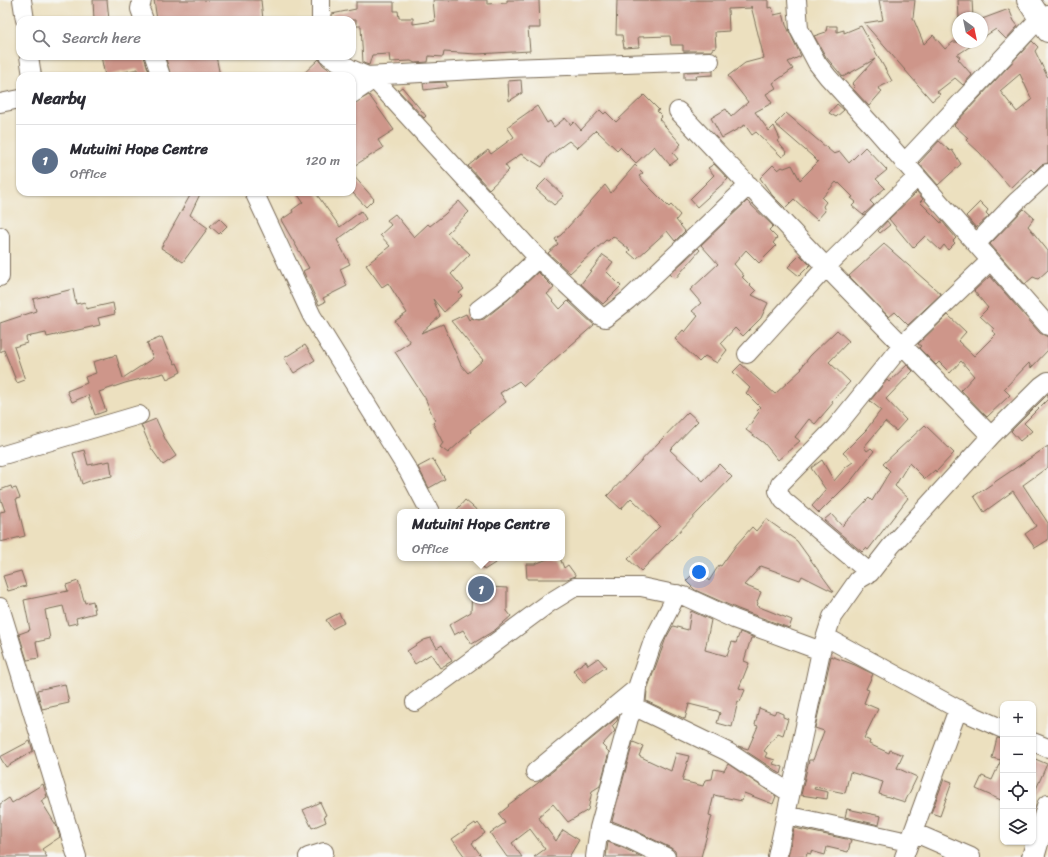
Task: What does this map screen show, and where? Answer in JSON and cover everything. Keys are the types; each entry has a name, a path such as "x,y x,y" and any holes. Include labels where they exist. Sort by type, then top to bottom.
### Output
{"main road":[{"path":"1028,0 1045,21"},
{"path":"1040,845 1048,806"}],"street":[{"path":"22,0 24,16"},
{"path":"142,0 140,9 143,16"},
{"path":"321,0 321,16"},
{"path":"797,0 799,29 817,63 990,261 1045,318"},
{"path":"904,163 1045,21"},
{"path":"30,60 31,72"},
{"path":"155,60 160,72"},
{"path":"337,60 371,78 538,258 593,310 605,318 628,300 749,185"},
{"path":"356,91 371,78 510,68 710,61"},
{"path":"0,102 16,100"},
{"path":"678,111 826,267 991,436"},
{"path":"976,244 1016,202 1048,173"},
{"path":"747,354 826,267 917,177"},
{"path":"256,196 312,316 409,472 428,509"},
{"path":"0,236 0,277"},
{"path":"478,310 503,290 538,258"},
{"path":"870,573 783,500 778,492 780,484 835,428 902,344 990,261"},
{"path":"777,857 824,644 832,617 858,580 870,573 891,546 991,436 1041,386 1048,381"},
{"path":"0,456 139,415"},
{"path":"415,702 549,603 575,587 641,587 684,596 734,620 824,644 1000,728"},
{"path":"595,857 599,828 629,718 635,707 637,688 653,642 677,594"},
{"path":"0,607 77,857"},
{"path":"535,772 637,688"},
{"path":"635,707 728,752 790,793"},
{"path":"908,844 958,709"},
{"path":"1036,743 1048,748"},
{"path":"786,815 908,844 971,857"},
{"path":"599,828 627,838 666,857"}],"building":[{"path":"93,0 107,0 109,16 94,16"},
{"path":"154,0 261,0 263,16 156,16"},
{"path":"433,0 487,0 487,4 507,3 507,0 539,0 540,28 528,28 530,51 477,54 444,52 443,57 429,56 428,62 415,63 411,61 390,62 389,54 372,55 369,65 363,63 361,26 356,26 356,16 332,16 332,14 356,9 356,2 394,2 394,11 398,11 399,18 413,18 413,24 435,21"},
{"path":"617,0 768,0 768,8 772,7 774,15 783,13 786,25 801,56 788,62 793,69 773,83 776,88 766,94 772,103 755,112 769,131 774,126 780,139 777,141 787,153 782,157 756,132 752,135 745,125 722,138 711,118 726,109 731,117 748,102 728,76 745,63 764,58 751,6 751,8 728,9 729,31 715,32 716,48 712,49 712,51 683,51 683,45 671,45 670,36 638,37 639,47 624,48 622,35 616,35"},
{"path":"879,0 915,0 913,18 924,44 933,35 945,49 952,43 952,48 968,48 957,55 960,57 958,59 972,75 963,85 955,78 937,92 940,94 932,101 864,23 883,20"},
{"path":"958,0 972,0 973,12 959,12"},
{"path":"1009,9 1018,26 1006,39 996,29 988,34 988,17"},
{"path":"827,26 837,26 837,32 844,30 844,33 861,26 892,81 878,88 882,91 869,106 853,89 855,87 852,84 875,59 843,77 826,57 814,36 826,32"},
{"path":"1032,41 1038,47 1035,51 1048,78 1048,163 1041,165 1034,172 1031,169 1011,188 980,153 966,140 968,138 954,125","holes":["1020,74 1032,100 1017,112 1000,91"]},
{"path":"102,60 145,60 149,72 138,72 138,69 124,72 104,72"},
{"path":"166,60 217,60 219,72 170,72"},
{"path":"320,60 323,65 333,72 305,72"},
{"path":"713,71 713,75 696,76 697,79 684,79 684,72"},
{"path":"521,80 522,93 509,101 508,81"},
{"path":"446,82 447,87 424,90 423,83"},
{"path":"402,87 426,116 424,118 398,90"},
{"path":"369,95 394,130 378,140 383,148 356,165 356,102"},
{"path":"644,95 659,110 657,111 662,116 659,119 681,144 673,153 678,159 670,165 654,146 636,163 620,147 617,150 596,130 577,148 569,141 566,143 549,156 542,167 521,154 505,165 509,170 489,189 468,166 488,150 491,154 514,137 507,127 537,106 547,123 550,121 554,127 565,118 571,125 574,122 581,130 600,110 604,114 606,112 616,122"},
{"path":"837,104 844,110 836,117 829,113"},
{"path":"786,113 834,154 840,152 849,163 865,147 887,170 876,179 885,188 870,201 874,205 863,215 852,206 856,202 851,198 853,197 839,183 838,184 836,182 822,198 826,202 823,206 825,211 817,220 794,199 785,208 772,195 760,178 773,165 778,170 782,167 784,168 792,165 800,180 818,162 775,124"},
{"path":"939,141 950,151 952,150 961,164 938,185 919,163"},
{"path":"714,164 728,179 697,207 690,199 714,175 708,168"},
{"path":"635,165 643,173 639,176 644,182 669,207 671,205 680,215 676,220 685,231 675,241 667,231 636,259 628,252 630,250 613,236 608,241 606,240 570,273 548,253 558,244 555,239 561,235 605,185 611,193"},
{"path":"356,179 374,199 366,207 356,196"},
{"path":"546,179 564,196 554,205 536,189"},
{"path":"917,192 923,199 920,202 941,223 942,221 956,238 953,241 955,243 948,250 944,245 940,250 925,236 913,248 889,219"},
{"path":"190,196 199,196 190,215 208,228 183,262 161,248"},
{"path":"299,196 318,196 340,227 361,211 366,219 337,240 350,264 340,269 347,286 323,298 325,302 319,305 303,271 309,268 281,220 293,212 292,210 303,202"},
{"path":"459,201 469,212 447,233 470,254 451,274 464,289 459,293 462,296 444,312 433,299 440,316 421,333 443,324 461,365 468,373 483,360 451,321 466,314 469,320 471,318 479,320 484,319 509,299 538,272 554,288 547,294 560,309 568,301 594,325 524,386 519,381 500,393 506,402 470,430 471,432 448,453 440,447 443,443 433,423 435,421 425,398 395,352 410,342 395,321 407,313 388,283 382,287 366,265 390,246 380,235 391,225 387,220 395,214 414,237 428,224 430,226 445,214"},
{"path":"747,201 773,226 769,230 777,238 773,243 776,246 759,263 746,250 734,264 744,276 742,277 756,291 752,295 768,303 761,318 743,336 735,328 721,343 727,350 717,363 705,356 699,362 675,339 683,330 685,332 698,316 692,311 701,303 690,290 718,264 701,245"},
{"path":"980,202 988,210 986,213 989,216 976,228 966,216"},
{"path":"1024,209 1034,218 1028,226 1048,251 1048,270 1038,279 1033,277 1025,284 990,244"},
{"path":"219,218 227,226 219,234 210,226"},
{"path":"887,221 890,225 880,233 878,231"},
{"path":"884,244 941,294 908,325 895,312 889,317 849,276"},
{"path":"698,248 700,250 675,279 670,274"},
{"path":"603,255 613,262 606,271 621,286 603,304 581,284"},
{"path":"800,255 810,265 799,276 788,267"},
{"path":"990,276 1040,333 1048,337 1048,350 1031,368 1029,363 1004,389 1010,395 987,417 961,390 974,376 961,361 950,373 939,362 936,365 919,348 921,346 918,344 948,315 966,332 958,341 974,356 996,334 992,331 994,329 980,316 988,308 974,291"},
{"path":"73,289 76,304 85,302 86,309 113,303 115,314 98,318 100,325 47,337 46,333 26,337 27,343 14,347 25,380 17,383 4,350 0,352 0,323 36,311 33,299"},
{"path":"837,330 849,341 829,362 850,382 832,401 833,403 815,424 809,419 795,437 800,441 778,460 764,443 746,430 759,412 757,410 760,407 746,393 750,388 733,372 741,364 775,394 802,369 801,368 810,356"},
{"path":"162,337 168,352 175,364 177,363 181,372 167,379 164,373 125,383 99,392 106,411 95,415 88,395 72,402 67,391 87,383 85,377 96,373 93,362 116,355 123,378 153,358 147,343"},
{"path":"305,345 315,360 294,373 284,358"},
{"path":"907,365 913,371 886,399 906,420 896,431 885,422 864,447 867,451 871,448 874,451 850,482 819,513 812,506 826,490 811,468 822,460 834,481 846,467 853,462 843,453 866,430 881,410 870,401 887,380 889,382"},
{"path":"1048,394 1048,399 1024,423 1032,431 1020,441 1011,431"},
{"path":"688,412 698,421 670,450 703,481 719,464 732,477 641,571 628,559 660,526 631,498 621,509 607,496"},
{"path":"156,419 166,441 176,456 163,465 151,448 141,425"},
{"path":"925,425 954,453 936,472 935,470 925,479 909,463 895,486 908,498 868,550 866,548 862,552 824,520 831,514 842,526 869,498 872,501 890,471 883,464"},
{"path":"1048,446 1048,467 1023,485 1048,523 1048,540 1035,548 1025,534 1036,526 1013,491 984,512 974,496"},
{"path":"84,450 88,465 110,461 112,476 92,480 82,484 73,453"},
{"path":"433,459 445,479 429,488 418,467"},
{"path":"11,486 12,489 16,488 20,498 16,499 25,536 0,542 0,512 5,511 0,497 0,490"},
{"path":"465,500 476,509 458,509"},
{"path":"766,519 797,541 834,592 802,576 800,580 761,566 744,585 761,592 757,606 792,620 789,628 738,609 695,590 686,581 698,569 709,581 719,565 721,566 736,545 752,527 756,531"},
{"path":"479,561 498,561 484,570"},
{"path":"542,561 561,561 564,568 568,565 576,576 567,579 527,579 526,564 535,564"},
{"path":"21,571 26,586 8,591 3,576"},
{"path":"78,581 85,603 93,601 95,613 76,618 77,623 68,625 63,606 45,610 50,639 36,642 39,658 27,660 19,634 30,630 24,600 68,591 66,585"},
{"path":"472,586 507,588 507,611 511,616 495,630 472,644 463,630 454,635 449,625 471,612"},
{"path":"691,611 711,620 705,650 727,656 732,642 736,643 740,632 755,638 751,638 744,661 749,663 739,688 745,690 740,702 738,701 732,727 717,723 720,713 717,711 689,704 685,719 646,701 647,690 666,638 673,626 688,630"},
{"path":"339,613 344,623 332,629 326,620"},
{"path":"431,638 437,648 442,645 452,661 440,668 431,654 415,664 407,651 424,640"},
{"path":"831,656 873,674 866,689 869,690 864,703 878,709 864,738 870,741 869,744 889,753 890,750 903,755 897,768 917,777 905,802 879,794 883,782 850,772 845,793 815,787 814,789 828,792 827,799 801,795 809,760 813,760 824,731 815,728"},
{"path":"598,658 606,667 583,683 573,670 586,661 588,665"},
{"path":"65,684 69,703 42,709 37,690"},
{"path":"759,708 774,714 776,711 783,714 783,717 788,719 783,735 778,733 764,751 767,753 765,757 775,760 773,764 783,767 781,774 738,746 748,749 758,726 755,725"},
{"path":"618,717 617,721 612,726 615,731 602,745 609,752 600,786 592,791 588,810 568,822 553,804 538,817 556,841 563,830 579,840 569,857 534,857 545,849 530,829 512,843 522,857 507,857 490,833 505,823 499,814 509,806 508,805 542,780"},
{"path":"997,738 1000,738 1000,760 992,758"},
{"path":"30,741 33,751 6,767 0,757"},
{"path":"633,742 643,746 639,756 671,771 676,753 689,756 682,781 703,786 705,780 712,779 714,769 724,771 728,764 776,796 773,804 744,793 742,801 714,795 709,815 712,816 701,857 676,857 675,851 671,848 612,821"},
{"path":"1036,759 1047,764 1036,789"},
{"path":"1000,762 1000,800 976,789 982,776 992,780"},
{"path":"944,779 952,782 940,816 931,813"},
{"path":"43,784 47,797 41,801 56,825 60,837 42,849 47,857 0,857 0,804 9,798 12,803"},
{"path":"320,802 326,815 324,816 326,822 312,828 303,810"},
{"path":"847,809 881,816 879,825 845,817"},
{"path":"475,823 476,825 478,823 485,833 472,843 482,857 465,857 452,839"},
{"path":"794,828 851,840 848,852 827,847 825,855 811,851 811,854 807,853 806,857 788,857"},
{"path":"608,842 623,848 642,857 606,857"}],"place":[{"name":"Mutuini Hope Centre","path":"481,589"}]}
